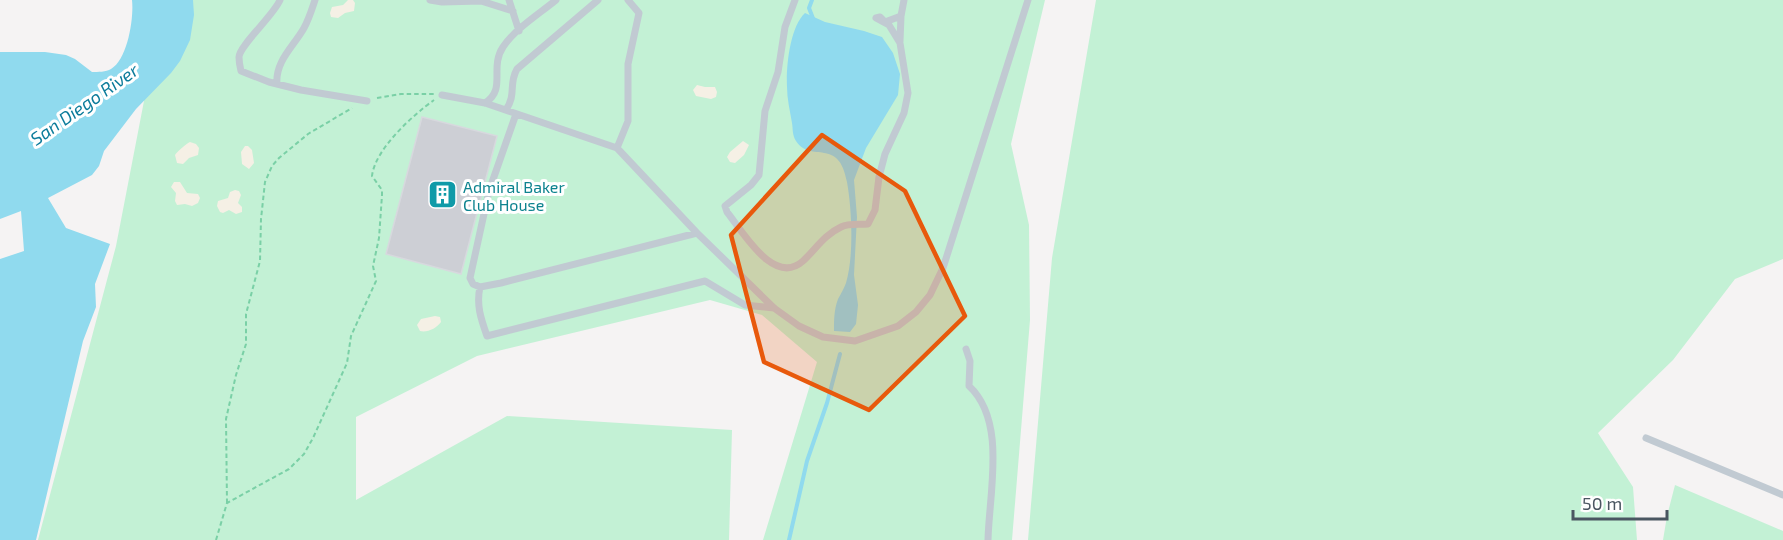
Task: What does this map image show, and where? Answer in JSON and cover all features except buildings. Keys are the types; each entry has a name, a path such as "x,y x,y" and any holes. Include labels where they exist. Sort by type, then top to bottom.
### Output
{"lane":[{"path":"280,0 240,51 238,56 241,71 278,84 323,95 367,101"},
{"path":"278,84 277,76 282,61 306,26 315,0"},
{"path":"430,0 481,1 513,11"},
{"path":"509,0 519,31"},
{"path":"485,103 493,98 496,88 497,60 502,48 556,0"},
{"path":"506,110 513,100 513,77 516,69 598,0"},
{"path":"617,148 628,121 628,64 639,13 627,0"},
{"path":"795,0 785,27 778,72 765,111 759,175 752,185 725,206 764,257 780,268 794,267 824,238 842,227 868,224 875,210 879,177 885,154 906,105 908,93 900,43 904,0"},
{"path":"442,95 485,103 617,148 774,308 799,326 823,337 855,341 898,326 916,312 930,295 943,268 1028,0"},
{"path":"900,43 885,22 901,16"},
{"path":"516,114 489,191 470,278 473,284 480,287 697,232"},
{"path":"480,287 477,299 487,336 705,281 745,305 774,308"},
{"path":"966,349 970,361 969,386 977,393 989,416 993,450 988,540"},
{"path":"1646,438 1783,495"}],"path":[{"path":"216,540 227,503 226,419 246,344 248,300 259,268 265,182 272,166 308,134 357,105 401,94 442,95"},
{"path":"227,503 289,469 311,443 348,363 351,336 376,281 373,266 379,238 382,190 372,176 373,170 382,151 432,101 442,95"}],"highlighted area":[{"path":"822,135 905,191 965,316 869,410 764,362 731,235"}],"green space":[{"path":"145,0 1045,0 1011,144 1029,225 1030,320 1012,540 763,540 817,362 762,315 710,300 477,356 356,417 356,500 507,416 732,430 729,540 38,540 116,246 144,101"},
{"path":"1096,0 1783,0 1783,259 1735,279 1673,360 1598,433 1633,487 1637,540 1028,540 1052,258"},
{"path":"1675,485 1783,531 1783,540 1663,540"}],"sand":[{"path":"348,0 353,0 355,3 354,11 338,18 331,17 332,7 343,5"},
{"path":"697,85 715,87 716,97 711,99 696,96 693,90"},
{"path":"743,141 749,145 744,155 735,163 730,162 727,157 730,152"},
{"path":"190,142 199,148 198,155 189,158 183,164 177,163 175,155"},
{"path":"245,146 252,150 254,163 249,169 242,164 241,152"},
{"path":"174,182 180,182 187,193 198,194 200,198 198,203 192,206 177,205 176,193 171,187"},
{"path":"235,190 241,195 238,203 242,207 242,212 236,214 229,210 220,212 217,206 218,201 228,198 230,192"},
{"path":"440,317 439,324 429,331 420,331 417,325 421,319"}],"water":[{"name":"San Diego River","path":"132,0 193,0 194,15 190,40 180,61 171,73 136,109 104,151 99,166 92,175 48,198 66,228 110,244 95,284 96,307 83,341 36,540 0,540 0,259 24,251 21,211 0,219 0,52 45,52 66,55 92,72 109,70 117,64 126,47 131,27"},
{"path":"805,13 825,22 882,37 893,53 900,74 898,95 866,148 854,180 857,217 854,275 858,305 856,324 850,332 834,331 838,299 849,272 851,219 847,182 838,159 824,153 809,151 796,141 788,100 787,78 790,47 792,37"}],"waterway":[{"path":"812,0 809,8 814,21"},
{"path":"789,540 807,461 827,403 840,354"}],"place":[{"name":"Admiral Baker Club House","path":"442,195"}]}
